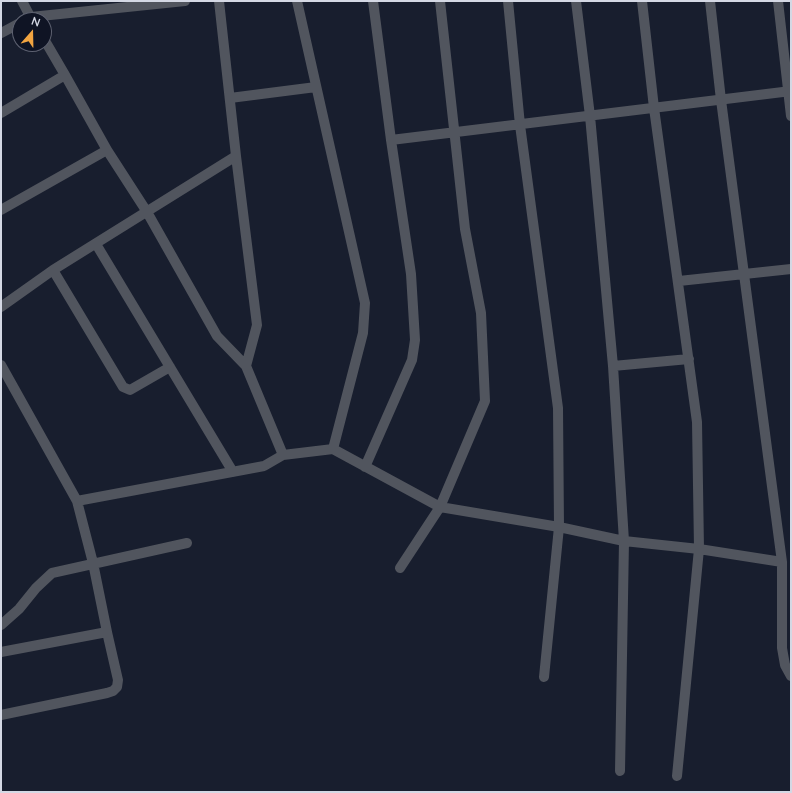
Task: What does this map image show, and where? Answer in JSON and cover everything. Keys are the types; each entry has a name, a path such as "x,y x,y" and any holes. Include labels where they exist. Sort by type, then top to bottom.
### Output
{"street":[{"path":"22,1 26,12"},
{"path":"52,16 185,1"},
{"path":"219,1 257,325 246,366"},
{"path":"297,1 365,303 363,333 333,449"},
{"path":"365,467 412,360 415,340 411,274 391,140 373,1"},
{"path":"400,568 440,507 485,401 481,313 464,229 440,1"},
{"path":"508,1 520,124 558,408 559,527 544,677"},
{"path":"576,1 590,116 613,366 624,541 620,771"},
{"path":"642,1 654,108 679,281 697,422 699,549 677,776"},
{"path":"710,1 721,100 782,562 782,648 785,665 791,676"},
{"path":"778,1 791,116"},
{"path":"1,33 12,27"},
{"path":"51,52 107,150 147,212 217,336 246,366 283,455"},
{"path":"1,113 65,75"},
{"path":"230,98 316,87"},
{"path":"391,140 789,92"},
{"path":"1,210 107,150"},
{"path":"1,307 53,270 236,156"},
{"path":"96,244 233,472"},
{"path":"679,281 791,269"},
{"path":"53,270 123,387 130,390 170,368"},
{"path":"613,366 689,359"},
{"path":"1,365 77,501 93,563 118,680 117,687 113,691 1,715"},
{"path":"77,501 264,466 283,455 333,449 440,507 559,527 624,541 699,549 782,562"},
{"path":"1,625 19,609 36,588 52,573 187,543"},
{"path":"1,652 107,632"}]}
